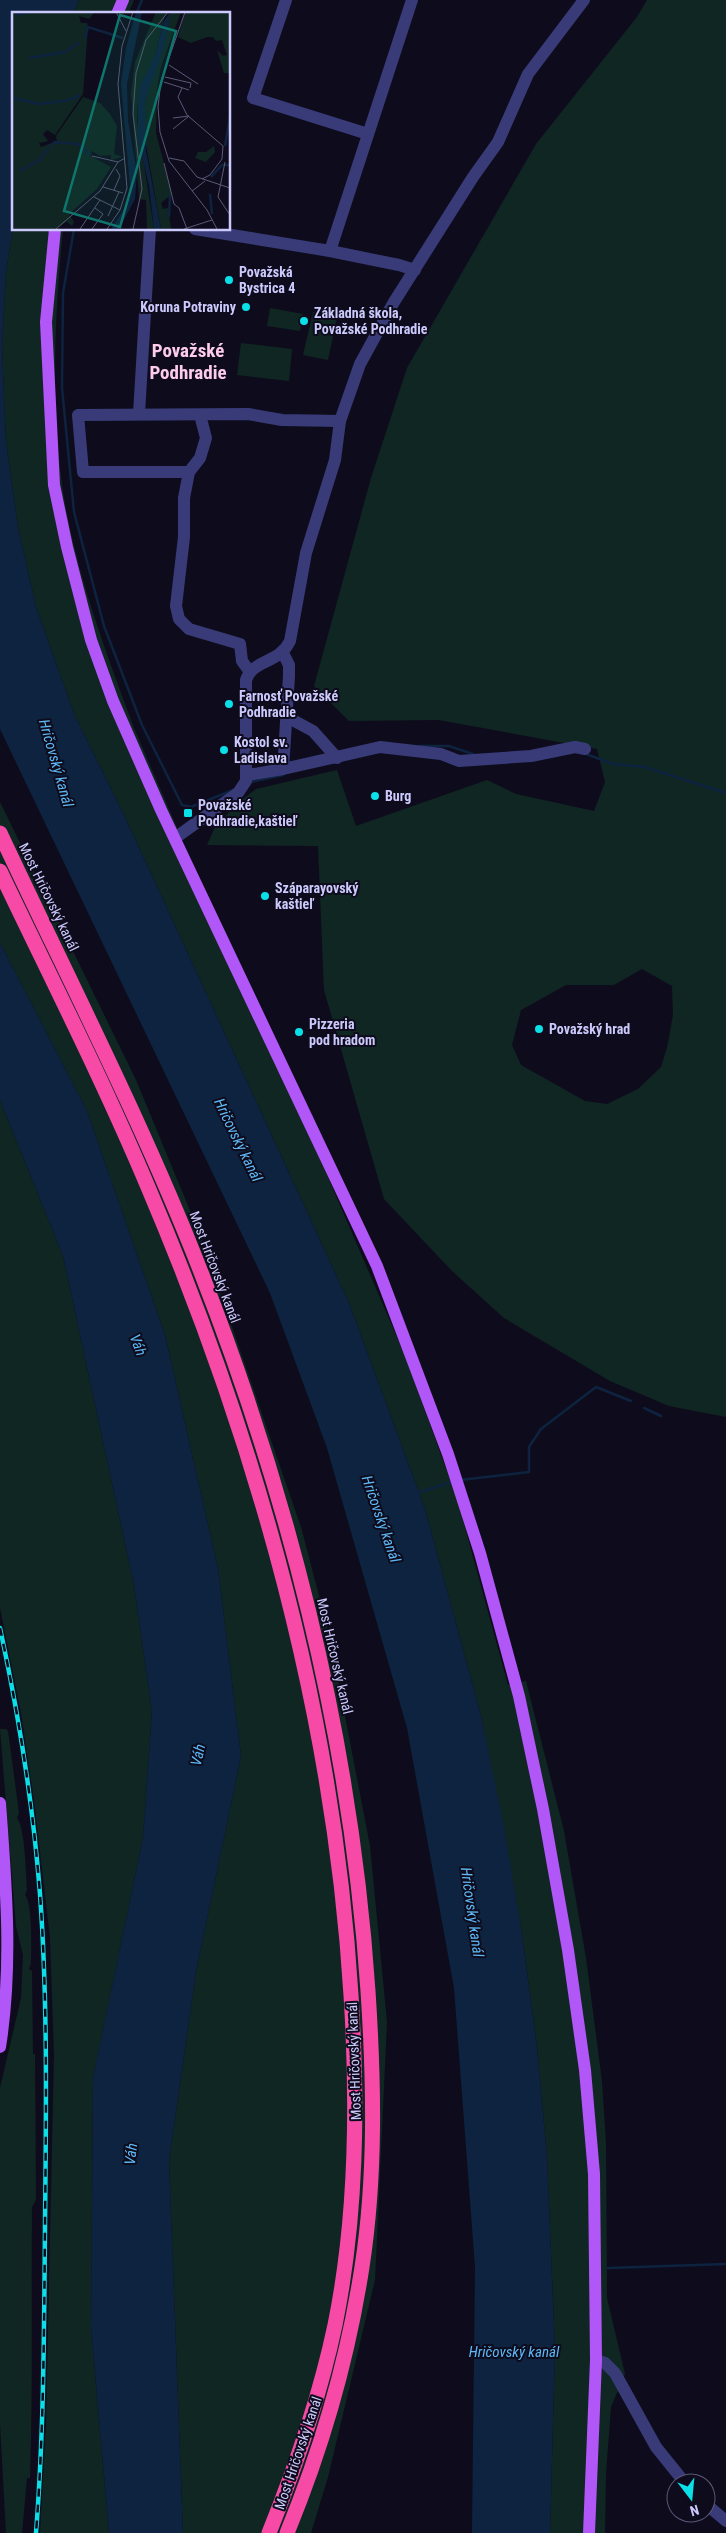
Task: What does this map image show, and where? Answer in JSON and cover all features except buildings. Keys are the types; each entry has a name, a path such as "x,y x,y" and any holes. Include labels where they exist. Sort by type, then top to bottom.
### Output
{"highway":[{"name":"Most Hričovský kanál","path":"0,833 136,1120 184,1230 217,1314 267,1462 294,1556 329,1701 344,1778 361,1898 370,2018 373,2081 368,2207 362,2265 337,2386 318,2449 287,2533"},
{"name":"Most Hričovský kanál","path":"0,871 88,1055 148,1187 201,1321 272,1537 299,1641 315,1714 334,1823 344,1898 353,2021 355,2136 352,2205 335,2324 321,2380 302,2444 269,2533"}],"main road":[{"path":"118,12 123,0"},
{"path":"55,230 46,322 54,485 67,547 92,640 117,710 377,1266 448,1454 491,1591 521,1706 543,1809 568,1950 584,2070 594,2174 596,2360 589,2533"},
{"path":"0,1803 9,1936 6,2008 0,2047"}],"street":[{"path":"286,0 253,98 368,134"},
{"path":"330,251 412,0"},
{"path":"176,838 238,793 246,781 248,774 246,689 250,672 283,653 292,633 306,553 335,460 340,421 360,364 415,270 473,177 498,142 522,85 534,64 584,0"},
{"path":"140,414 150,230"},
{"path":"201,230 330,251 415,270"},
{"path":"189,472 83,472 78,415 248,414 282,420 340,421"},
{"path":"200,415 206,438 200,458 189,472 184,498 184,538 176,606 178,619 189,629 240,644 242,661 250,672"},
{"path":"283,653 289,665 283,769"},
{"path":"287,716 313,731 335,755"},
{"path":"248,774 283,769 335,755 380,747 441,754 459,761 531,756 575,747 585,749"},
{"path":"596,2360 605,2363 615,2373 656,2447 677,2473"},
{"path":"716,2512 726,2521"}],"green space":[{"path":"79,0 134,0 129,12 74,12"},
{"path":"647,0 726,0 726,1417 669,1406 610,1381 504,1318 452,1271 384,1199 324,990 318,846 207,845 215,827 240,801 256,789 337,770 356,826 487,780 516,794 594,811 605,782 597,749 439,720 349,721 314,686 371,478 407,368 536,144 637,17","holes":["642,969 672,986 673,1015 667,1048 661,1067 638,1089 607,1104 585,1101 521,1065 512,1045 521,1010 566,985 614,985"]},
{"path":"12,230 63,230 56,332 55,401 57,436 65,504 86,589 134,728 406,1358 458,1502 508,1685 526,1681 564,1831 586,1958 602,2081 606,2143 607,2298 625,2374 611,2407 606,2473 605,2533 550,2533 555,2350 547,2157 537,2047 522,1934 481,1716 425,1509 349,1303 124,815 74,714 36,607 18,528 6,442 2,348 6,272"},
{"path":"270,308 303,314 300,331 267,326"},
{"path":"313,312 337,317 328,360 303,355"},
{"path":"241,343 292,349 289,381 237,375"},
{"path":"0,802 136,1080 201,1237 301,1527 330,1638 370,1846 387,2022 375,2280 328,2477 311,2533 183,2533 169,2161 196,1972 241,1756 218,1569 165,1335 87,1111 0,943"},
{"path":"0,1100 63,1256 134,1585 152,1711 143,1838 93,2079 91,2327 109,2533 40,2533 46,2423 54,2054 50,1938 34,1800 21,1713 0,1608"},
{"path":"0,1729 8,1731 19,1813 17,1818 22,1831 25,1852 27,1890 25,1895 28,1900 31,1928 31,1963 29,1969 32,1971 33,2054 35,2054 36,2200 32,2207 30,2478 27,2478 22,2533 6,2533 0,2423 0,2088 21,1998 23,1955 16,1926"}],"water":[{"name":"Hričovský kanál","path":"0,0 79,0 74,12 12,12 12,230 6,272 2,348 6,442 18,528 36,607 74,714 124,815 349,1303 425,1509 481,1716 504,1827 522,1934 537,2047 547,2157 555,2350 550,2533 472,2533 475,2267 454,1988 407,1728 327,1448 270,1293 0,729"},
{"name":"Váh","path":"0,943 87,1111 165,1335 218,1569 241,1756 196,1972 169,2161 183,2533 109,2533 91,2327 93,2078 143,1838 152,1711 134,1585 63,1256 0,1100"}],"waterway":[{"path":"137,12 142,0"},
{"path":"74,230 63,293 62,388 74,512 104,626 142,725 182,805 191,807 233,790"},
{"path":"420,746 449,746 473,754"},
{"path":"586,754 613,764 645,767 726,793"},
{"path":"251,782 283,775"},
{"path":"460,1480 529,1472 529,1447 541,1429 596,1387 631,1401"},
{"path":"644,1408 661,1416"},
{"path":"417,1493 452,1482"},
{"path":"608,2268 726,2264"}],"railway":[{"path":"0,1628 19,1727 29,1793 43,1936 46,2102 44,2342 41,2456 36,2533"}],"place":[{"name":"Považská Bystrica 4","path":"229,280"},
{"name":"Koruna Potraviny","path":"246,307"},
{"name":"Základná škola, Považské Podhradie","path":"304,321"},
{"name":"Farnosť Považské Podhradie","path":"229,704"},
{"name":"Kostol sv. Ladislava","path":"224,750"},
{"name":"Burg","path":"375,796"},
{"name":"Považské Podhradie,kaštieľ","path":"188,813"},
{"name":"Száparayovský kaštieľ","path":"265,896"},
{"name":"Považský hrad","path":"539,1029"},
{"name":"Pizzeria pod hradom","path":"299,1032"}],"district":[{"name":"Považské Podhradie","path":"188,361"}]}
